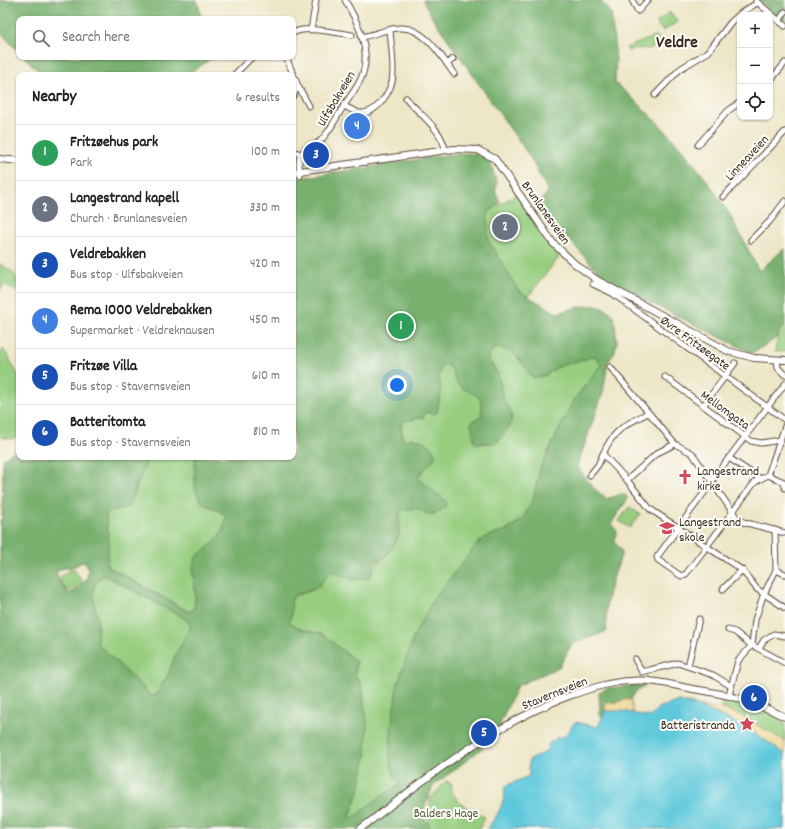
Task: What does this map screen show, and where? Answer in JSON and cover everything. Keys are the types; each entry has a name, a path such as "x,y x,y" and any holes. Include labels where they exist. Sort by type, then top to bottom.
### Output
{"main road":[{"name":"Brunlanesveien","path":"297,172 445,150 474,149 487,153 495,159 550,239 563,254 596,280 728,351 749,357 785,360"},
{"path":"0,159 16,161"},
{"name":"Stavernsveien","path":"360,829 484,738 516,719 562,699 598,687 632,680 657,682 729,695 754,702 785,717"}],"street":[{"path":"311,30 316,0"},
{"name":"Ulfsbakveien","path":"301,154 306,149 324,138 364,72 365,52 362,37 353,14 345,0"},
{"path":"632,0 638,11 648,0"},
{"path":"655,95 680,69 708,52 731,22 756,1 785,26"},
{"path":"779,21 785,12"},
{"path":"362,37 390,30 407,28 418,32 454,74"},
{"path":"296,32 300,30 311,30 352,35"},
{"path":"344,106 360,113 372,110 382,101 392,82 390,30"},
{"path":"447,64 453,59"},
{"path":"237,72 249,60"},
{"path":"287,60 292,72"},
{"path":"773,77 785,63"},
{"path":"296,81 309,106"},
{"path":"296,90 298,86"},
{"path":"406,98 434,129 444,143 445,150"},
{"path":"698,144 718,122 737,105"},
{"name":"Linneaveien","path":"723,197 785,132"},
{"path":"296,152 301,154 298,160 297,172"},
{"path":"751,240 770,221 785,201"},
{"name":"Øvre Fritzøegate","path":"593,284 608,291 785,420"},
{"path":"778,360 778,368 785,375"},
{"path":"703,406 735,362"},
{"path":"610,367 675,444 692,453 732,512 743,522 785,533"},
{"name":"Mellomgata","path":"665,377 744,436 758,443 780,440"},
{"path":"785,384 744,436 657,558 683,576 759,478 768,475 784,482 785,488"},
{"path":"590,475 598,465 614,434 624,425 648,413"},
{"path":"768,475 785,426"},
{"path":"627,480 657,453 675,444"},
{"path":"603,454 627,480 650,509 742,570 748,575 756,588 785,608"},
{"path":"729,458 759,478"},
{"path":"729,695 738,661 752,645 754,622 764,594 776,570 775,530"},
{"path":"722,589 742,570"},
{"path":"776,570 785,574"},
{"path":"688,666 699,619"},
{"path":"728,630 735,632 752,645 785,663"},
{"path":"759,648 764,640 774,634 785,636"},
{"path":"635,659 640,671 644,673 673,664 688,666 731,686"}],"green space":[{"path":"0,0 197,0 201,16 16,16 16,49 0,32"},
{"path":"423,0 600,0 611,12 616,59 615,83 663,128 707,181 731,217 759,271 785,248 785,327 780,328 777,338 752,353 608,282 536,204 546,195 547,189 530,157 432,17"},
{"path":"759,0 785,0 785,25 773,12"},
{"path":"670,12 678,22 663,31 656,23"},
{"path":"656,36 661,40 648,49 641,48 639,50 637,48 628,51 626,48"},
{"path":"27,60 210,60 192,72 79,72 71,70 68,72 39,72"},
{"path":"459,153 478,154 490,161 497,184 495,191 500,202 488,212 488,240 519,291 557,313 580,307 594,306 608,310 614,316 617,342 614,354 608,362 603,393 577,466 592,486 606,499 622,494 627,496 627,500 611,524 617,531 614,541 622,552 612,581 606,608 607,631 572,644 559,667 517,686 493,740 433,786 422,814 431,829 0,829 0,520 2,520 3,459 16,449 16,460 147,460 128,507 110,511 106,515 109,543 107,566 188,612 193,610 195,604 193,570 196,557 212,544 220,535 226,517 224,514 201,501 196,489 196,460 296,460 296,179","holes":["498,348 510,351 514,354 532,377 541,377 559,366 594,356 597,357 601,365 573,401 540,469 533,499 523,518 509,529 486,537 477,544 434,598 414,635 397,686 391,730 390,755 391,765 395,777 400,782 399,785 369,805 352,819 350,816 359,791 366,756 367,723 362,687 355,674 356,661 322,634 300,629 289,622 291,615 291,602 293,596 317,588 331,571 354,580 369,578 375,565 391,550 395,544 399,534 400,513 403,510 417,508 425,513 431,514 438,512 446,506 447,503 445,500 418,478 435,458 435,453 429,445 422,441 414,439 405,440 402,438 401,423 423,417 426,412 434,414 437,412 441,391 439,379 441,365 447,364 451,368 458,384 462,388 476,395 481,402 481,417 471,423 475,443 494,443 498,441 510,426 511,421 510,410 504,401 498,374 488,359 492,350","84,562 88,572 85,581 77,589 68,594 57,578 57,570 75,566","104,575 186,619 191,625 174,658 168,675 155,696 152,696 98,644 98,622 94,603 94,590 98,579"]},
{"path":"516,194 559,257 527,298 512,283 485,241 488,212"},
{"path":"0,264 12,272 16,278 16,291 5,284 0,291"},
{"path":"785,327 785,352 775,351 780,328"},
{"path":"498,348 510,351 514,354 522,362 532,377 541,377 559,366 594,356 597,357 601,365 573,401 540,469 533,499 523,518 509,529 486,537 477,544 394,717 390,755 395,777 400,782 399,785 369,805 352,819 350,816 359,791 366,756 367,723 362,687 355,674 356,661 322,634 300,629 289,622 291,602 293,596 311,591 332,571 341,575 369,578 397,539 398,520 402,511 417,508 434,514 446,507 418,478 423,471 413,438 405,440 402,438 401,423 423,417 426,412 434,414 437,412 441,391 439,379 441,365 447,364 466,389 476,394 480,399 482,407 481,417 474,420 479,444 498,441 510,426 512,416 504,401 498,374 488,359 492,350"},
{"path":"3,349 16,371 16,437 12,439 0,437 0,353"},
{"path":"147,460 196,460 195,482 198,495 205,504 224,514 226,517 224,528 219,537 196,558 193,571 195,604 193,610 190,612 107,566 109,543 106,515 110,511 118,510 133,498"},
{"path":"629,507 640,514 630,528 619,521"},
{"path":"73,568 83,583 68,592 58,578"},
{"path":"104,575 186,619 191,625 168,676 155,696 152,696 98,644 98,622 94,603 94,590 98,579"},
{"path":"642,685 646,686 636,691 631,700 618,701 605,705 603,718 600,715 599,692 608,688"},
{"path":"729,700 753,706 770,713 785,723 785,741 740,715 720,707 722,703"},
{"name":"Balders Hage","path":"446,781 452,784 451,791 461,804 485,817 479,829 432,829 428,824 430,799"}],"sand":[{"path":"628,699 631,700 633,713 605,711 605,705 608,702 613,703"},
{"name":"Batteristranda","path":"679,701 713,709 720,708 740,715 785,741 785,754 773,745 734,722 707,710"}],"water":[{"path":"679,701 707,710 734,722 773,745 785,754 785,829 487,829 500,809 504,798 505,786 529,776 529,760 546,752 549,743 557,737 564,737 575,722 598,727 605,711 623,711 650,717 658,708"}],"place":[{"name":"Rema 1000 Veldrebakken","path":"357,126"},
{"name":"Veldrebakken","path":"316,155"},
{"name":"Langestrand kapell","path":"505,227"},
{"name":"Fritzøehus park","path":"401,326"},
{"name":"Langestrand kirke","path":"685,477"},
{"name":"Langestrand skole","path":"667,528"},
{"name":"Batteritomta","path":"754,698"},
{"name":"Batteristranda","path":"747,724"},
{"name":"Fritzøe Villa","path":"484,733"}],"district":[{"name":"Veldre","path":"677,41"}]}
